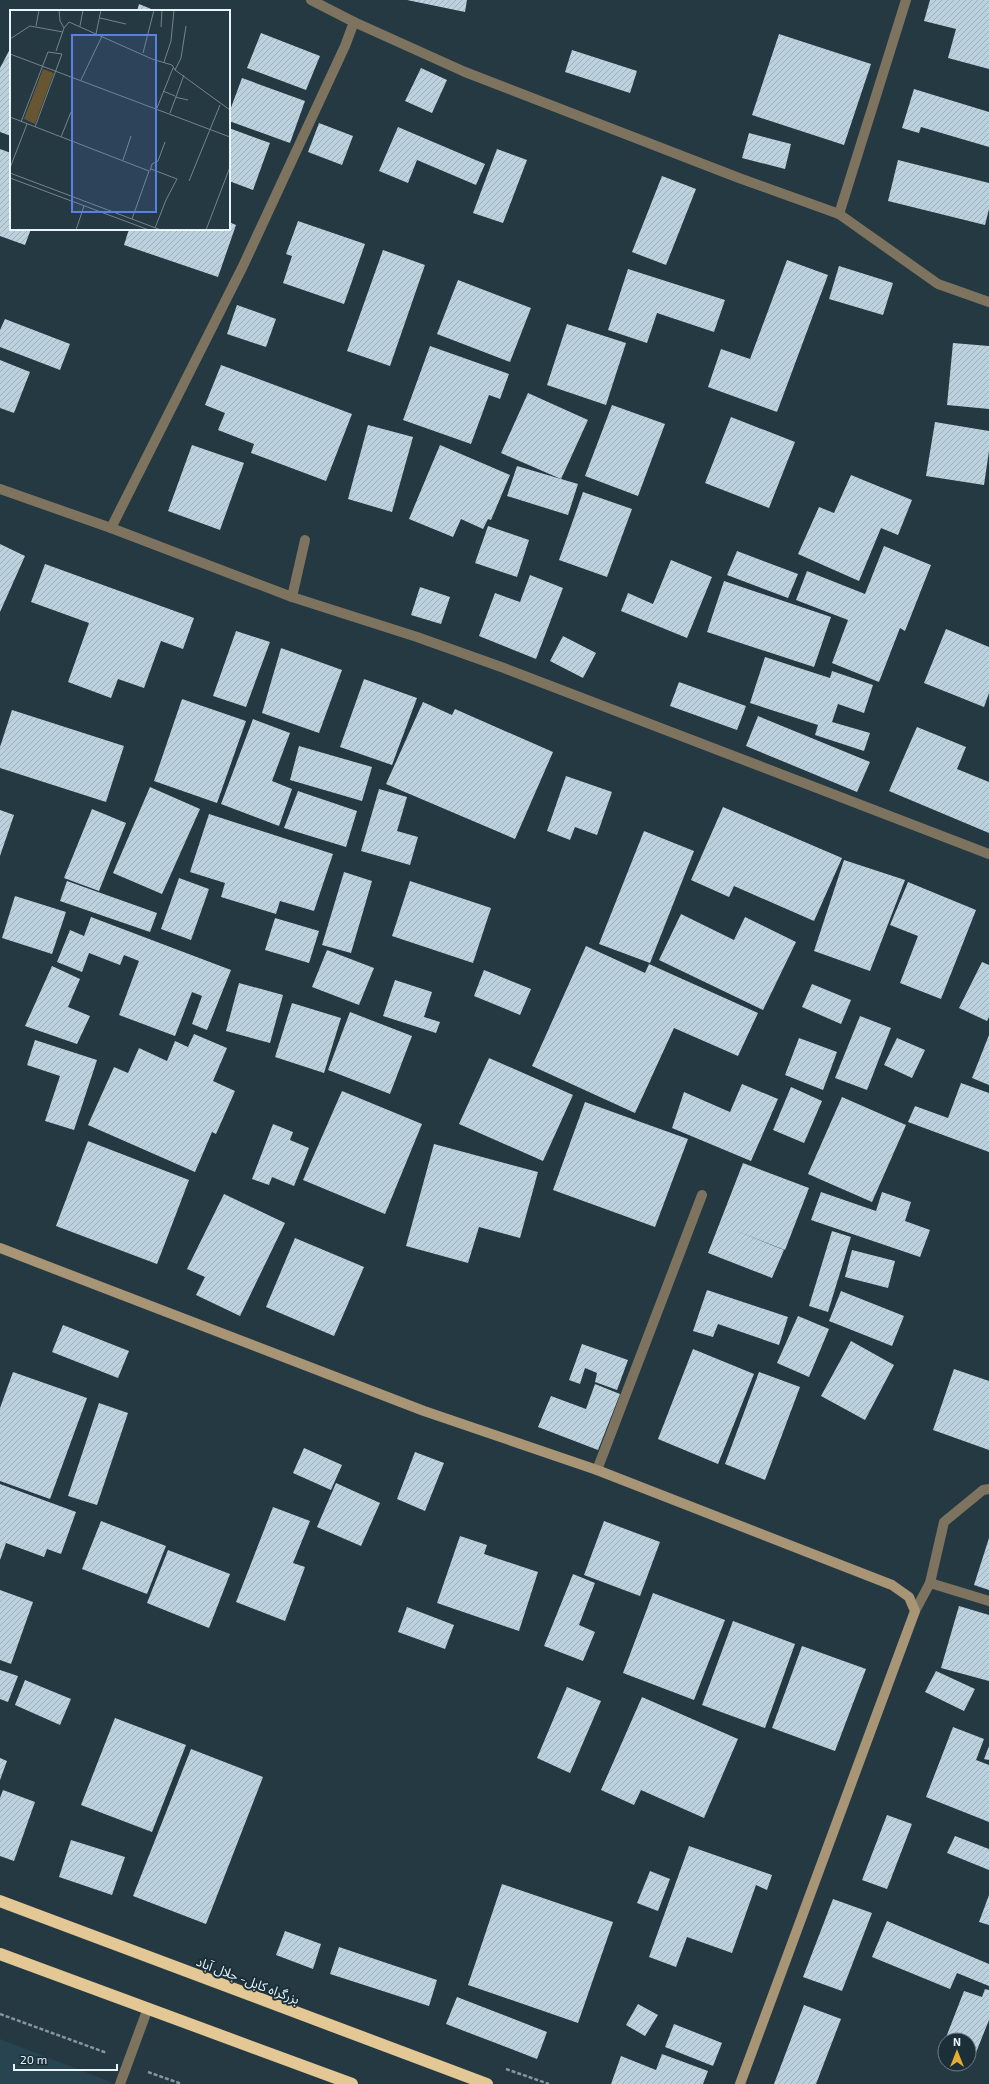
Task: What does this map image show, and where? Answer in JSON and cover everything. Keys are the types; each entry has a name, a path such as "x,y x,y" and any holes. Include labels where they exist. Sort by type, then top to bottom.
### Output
{"highway":[{"name":"بزرگراه کابل- جلال آباد","path":"0,1901 487,2084"},
{"path":"0,1954 352,2084"}],"street":[{"path":"311,0 354,22 465,72 739,178 839,214 938,284 989,302"},
{"path":"839,214 906,0"},
{"path":"111,528 243,266 345,46 354,22"},
{"path":"0,489 111,528 292,597 417,637 504,668 989,854"},
{"path":"292,597 305,540"},
{"path":"597,1470 702,1195"},
{"path":"0,1248 424,1411 597,1470 892,1584 909,1597 915,1611"},
{"path":"740,2084 915,1611 930,1583 944,1522 983,1490 989,1489"},
{"path":"930,1583 989,1601"},
{"path":"120,2084 148,2008"}],"path":[{"path":"0,2014 113,2055"}],"shaded area":[{"path":"0,2039 111,2082 111,2084 0,2084"}],"building":[{"path":"407,0 467,0 465,12"},
{"path":"930,0 989,0 989,69 948,58 956,29 924,21"},
{"path":"139,4 154,10 137,10"},
{"path":"261,33 320,56 306,90 247,68"},
{"path":"779,34 871,64 844,145 752,115"},
{"path":"10,49 10,136 0,132 0,68"},
{"path":"572,50 637,71 630,93 565,72"},
{"path":"421,68 447,80 432,113 405,101"},
{"path":"242,78 305,101 290,143 230,121 230,110"},
{"path":"914,89 989,112 989,147 921,127 919,133 902,128"},
{"path":"319,123 353,136 342,165 308,152"},
{"path":"398,127 485,164 476,185 417,160 408,183 379,171"},
{"path":"230,128 270,143 253,190 230,181"},
{"path":"749,133 791,144 785,169 742,158"},
{"path":"0,149 10,153 10,230 31,230 25,245 0,236"},
{"path":"497,149 527,160 503,223 473,213"},
{"path":"898,160 989,183 989,209 985,225 888,201"},
{"path":"662,176 696,189 666,265 632,252"},
{"path":"298,221 365,244 344,304 283,283 292,256 286,254"},
{"path":"230,222 236,225 218,277 124,245 129,230 230,230"},
{"path":"383,250 425,265 390,366 347,351"},
{"path":"787,260 828,275 777,412 708,387 721,349 750,359"},
{"path":"839,266 893,283 883,315 829,299"},
{"path":"628,269 725,300 714,332 657,313 647,343 608,330"},
{"path":"458,280 531,308 510,362 437,334"},
{"path":"237,305 276,319 266,347 227,334"},
{"path":"5,319 70,344 60,370 0,347 0,330"},
{"path":"567,324 626,343 606,405 547,385"},
{"path":"953,343 989,346 989,409 947,405"},
{"path":"430,346 509,374 500,399 489,395 471,444 403,420"},
{"path":"0,360 30,372 14,413 0,408"},
{"path":"221,365 352,414 326,481 251,453 254,444 218,430 225,413 205,405"},
{"path":"528,393 588,420 561,479 501,453"},
{"path":"612,405 665,424 638,496 585,476"},
{"path":"731,417 795,442 769,508 705,483"},
{"path":"935,422 989,431 989,451 984,485 926,476"},
{"path":"368,425 413,437 392,512 348,499"},
{"path":"192,445 244,463 220,530 168,511"},
{"path":"440,445 510,475 491,520 488,519 483,529 461,519 453,537 409,519"},
{"path":"517,466 578,484 568,515 507,496"},
{"path":"851,475 912,500 898,535 881,528 859,581 798,554 819,507 834,513"},
{"path":"583,492 632,509 607,577 559,560"},
{"path":"488,526 529,540 517,577 475,563"},
{"path":"0,544 25,556 0,612"},
{"path":"884,546 931,565 905,631 900,628 879,682 832,663 848,620 796,600 807,571 865,594"},
{"path":"737,551 798,574 788,598 727,575"},
{"path":"671,560 712,577 687,638 621,611 628,593 653,604"},
{"path":"45,564 194,618 183,649 161,641 144,688 118,679 111,698 68,682 89,623 31,602"},
{"path":"530,575 563,588 536,659 479,636 495,593 520,602"},
{"path":"724,581 831,617 814,667 707,632"},
{"path":"420,587 450,597 441,624 411,615"},
{"path":"946,629 989,647 989,693 984,707 924,683"},
{"path":"236,631 270,642 246,707 213,696"},
{"path":"563,636 596,653 583,678 550,661"},
{"path":"281,648 342,670 319,733 262,713"},
{"path":"765,657 830,678 832,671 873,685 864,713 838,704 832,722 870,733 864,751 815,735 818,725 750,703"},
{"path":"364,679 417,698 392,765 340,747"},
{"path":"679,682 746,706 737,730 670,706"},
{"path":"182,699 246,721 217,803 154,781"},
{"path":"423,702 452,715 455,709 553,752 515,839 386,784"},
{"path":"12,710 124,746 106,802 0,768 0,747"},
{"path":"758,716 870,762 857,792 746,746"},
{"path":"253,719 290,733 272,781 292,789 279,826 221,804"},
{"path":"917,727 966,747 957,769 989,782 989,833 889,791"},
{"path":"299,746 372,767 362,801 290,780"},
{"path":"566,776 612,792 597,835 575,827 570,840 547,831"},
{"path":"150,787 200,809 162,894 113,873"},
{"path":"379,789 407,797 397,831 418,837 410,865 361,851"},
{"path":"298,791 357,811 346,847 284,828"},
{"path":"723,807 842,858 814,921 734,886 729,897 691,880"},
{"path":"92,809 126,823 99,891 64,878"},
{"path":"0,810 14,815 0,856"},
{"path":"209,814 333,854 314,911 280,901 276,914 221,897 225,883 190,872"},
{"path":"644,831 694,851 650,963 599,944"},
{"path":"844,860 905,880 870,971 814,951"},
{"path":"344,872 372,881 351,953 322,945"},
{"path":"179,878 209,889 191,940 161,929"},
{"path":"67,881 157,913 150,932 60,901"},
{"path":"410,881 491,908 473,963 392,936"},
{"path":"908,882 976,910 941,999 900,983 918,936 890,925"},
{"path":"15,896 66,912 52,954 2,938"},
{"path":"681,914 734,940 745,917 796,942 763,1010 659,960"},
{"path":"91,917 231,970 207,1030 192,1024 202,996 192,992 175,1036 119,1015 139,961 124,955 120,965 89,953 82,972 57,962 70,930 84,936"},
{"path":"275,918 319,931 309,963 265,950"},
{"path":"586,946 645,973 649,964 758,1013 738,1056 674,1028 635,1113 532,1066"},
{"path":"327,950 374,968 359,1005 312,987"},
{"path":"982,962 989,965 989,1017 987,1021 959,1008"},
{"path":"52,966 80,979 68,1007 90,1016 77,1044 25,1026"},
{"path":"484,970 531,989 520,1015 474,996"},
{"path":"395,980 432,992 424,1017 440,1022 436,1033 383,1016"},
{"path":"239,983 283,995 270,1043 226,1031"},
{"path":"812,984 851,1000 841,1024 802,1007"},
{"path":"292,1003 341,1018 324,1073 275,1057"},
{"path":"350,1012 412,1036 390,1094 328,1070"},
{"path":"860,1016 891,1028 867,1090 835,1078"},
{"path":"194,1034 227,1048 213,1081 235,1091 216,1134 212,1132 195,1172 88,1125 114,1067 128,1073 139,1048 167,1061 175,1041 188,1047"},
{"path":"989,1035 989,1085 972,1078"},
{"path":"799,1038 837,1052 823,1090 785,1075"},
{"path":"897,1038 925,1050 912,1078 884,1065"},
{"path":"35,1040 97,1060 74,1130 45,1121 60,1076 27,1065"},
{"path":"489,1058 573,1095 543,1161 459,1124"},
{"path":"961,1083 989,1093 989,1152 908,1122 915,1106 948,1118"},
{"path":"742,1084 778,1099 751,1161 672,1128 684,1092 730,1112"},
{"path":"791,1087 822,1101 804,1143 773,1130"},
{"path":"342,1091 422,1124 385,1214 303,1180"},
{"path":"842,1097 906,1125 872,1202 808,1174"},
{"path":"585,1102 688,1139 655,1227 553,1190"},
{"path":"273,1124 293,1132 290,1140 309,1148 294,1186 272,1177 269,1185 252,1179"},
{"path":"88,1141 189,1180 157,1264 56,1226"},
{"path":"434,1144 538,1172 520,1238 479,1227 468,1263 406,1246"},
{"path":"743,1163 809,1188 785,1250 734,1230 784,1250 772,1278 708,1253"},
{"path":"821,1192 876,1211 882,1192 911,1202 905,1221 930,1230 920,1257 811,1220"},
{"path":"224,1194 285,1223 240,1316 196,1295 205,1277 187,1269"},
{"path":"832,1231 851,1237 828,1312 809,1306"},
{"path":"295,1238 364,1267 334,1336 266,1307"},
{"path":"852,1250 895,1261 888,1288 845,1277"},
{"path":"707,1290 788,1317 779,1345 718,1324 713,1337 693,1331"},
{"path":"841,1291 904,1316 892,1346 829,1321"},
{"path":"798,1316 829,1329 809,1377 777,1363"},
{"path":"63,1325 129,1351 118,1378 52,1352"},
{"path":"851,1341 894,1365 865,1420 821,1396"},
{"path":"582,1344 628,1360 617,1390 595,1382 597,1373 585,1368 580,1384 569,1380"},
{"path":"693,1349 754,1374 718,1464 658,1439"},
{"path":"954,1369 989,1381 989,1450 933,1430"},
{"path":"13,1372 87,1398 50,1499 0,1481 0,1408"},
{"path":"759,1372 800,1387 765,1480 725,1464"},
{"path":"595,1384 620,1394 598,1450 538,1427 551,1396 586,1409"},
{"path":"99,1403 128,1413 97,1505 68,1496"},
{"path":"304,1448 342,1465 331,1490 293,1473"},
{"path":"415,1452 444,1463 425,1511 397,1499"},
{"path":"336,1483 380,1503 361,1546 317,1527"},
{"path":"0,1484 76,1512 61,1554 47,1549 44,1557 6,1543 0,1560"},
{"path":"273,1507 310,1521 293,1563 305,1567 285,1621 236,1602"},
{"path":"101,1521 166,1546 147,1594 82,1569"},
{"path":"604,1521 660,1542 640,1596 584,1575"},
{"path":"460,1536 487,1545 484,1554 538,1572 519,1631 437,1603"},
{"path":"989,1538 989,1590 974,1585"},
{"path":"168,1550 230,1574 209,1628 147,1603"},
{"path":"573,1574 595,1583 579,1625 595,1632 583,1661 544,1646"},
{"path":"0,1590 33,1602 11,1664 0,1660"},
{"path":"653,1593 725,1620 694,1700 623,1673"},
{"path":"959,1606 989,1615 989,1681 941,1668"},
{"path":"407,1607 454,1625 445,1649 398,1632"},
{"path":"733,1621 795,1644 765,1728 702,1705"},
{"path":"802,1646 866,1669 835,1751 772,1728"},
{"path":"0,1670 18,1676 8,1702 0,1699"},
{"path":"936,1671 975,1689 964,1711 925,1692"},
{"path":"25,1680 71,1699 60,1725 15,1705"},
{"path":"567,1687 601,1701 570,1773 537,1758"},
{"path":"642,1697 738,1739 704,1818 641,1790 634,1805 601,1790"},
{"path":"115,1718 186,1745 152,1832 81,1805"},
{"path":"953,1727 984,1739 976,1760 989,1765 989,1822 926,1797"},
{"path":"989,1746 989,1760 984,1759"},
{"path":"191,1749 263,1777 206,1924 133,1896"},
{"path":"0,1758 7,1761 0,1780"},
{"path":"3,1790 35,1802 14,1861 0,1856 0,1798"},
{"path":"887,1815 912,1824 887,1889 862,1880"},
{"path":"955,1836 989,1849 989,1870 947,1853"},
{"path":"71,1840 125,1857 112,1895 59,1877"},
{"path":"689,1846 772,1875 767,1890 756,1885 732,1953 687,1937 676,1967 649,1957"},
{"path":"650,1871 670,1879 658,1911 637,1903"},
{"path":"502,1884 613,1922 578,2023 468,1985"},
{"path":"989,1895 989,1925 979,1922"},
{"path":"833,1899 872,1913 842,1991 803,1977"},
{"path":"887,1921 989,1964 989,1986 957,1973 950,1989 872,1957"},
{"path":"285,1931 321,1944 313,1969 276,1955"},
{"path":"339,1947 437,1980 429,2006 330,1974"},
{"path":"985,1989 989,1990 989,2020 977,2050 977,2032 948,2032 964,1991 982,1997"},
{"path":"457,1997 547,2032 537,2059 446,2024"},
{"path":"638,2004 658,2015 645,2036 626,2025"},
{"path":"804,2005 841,2019 816,2084 774,2084"},
{"path":"674,2024 722,2043 713,2066 665,2047"},
{"path":"662,2054 708,2071 703,2084 611,2084 621,2056 656,2070"}]}
